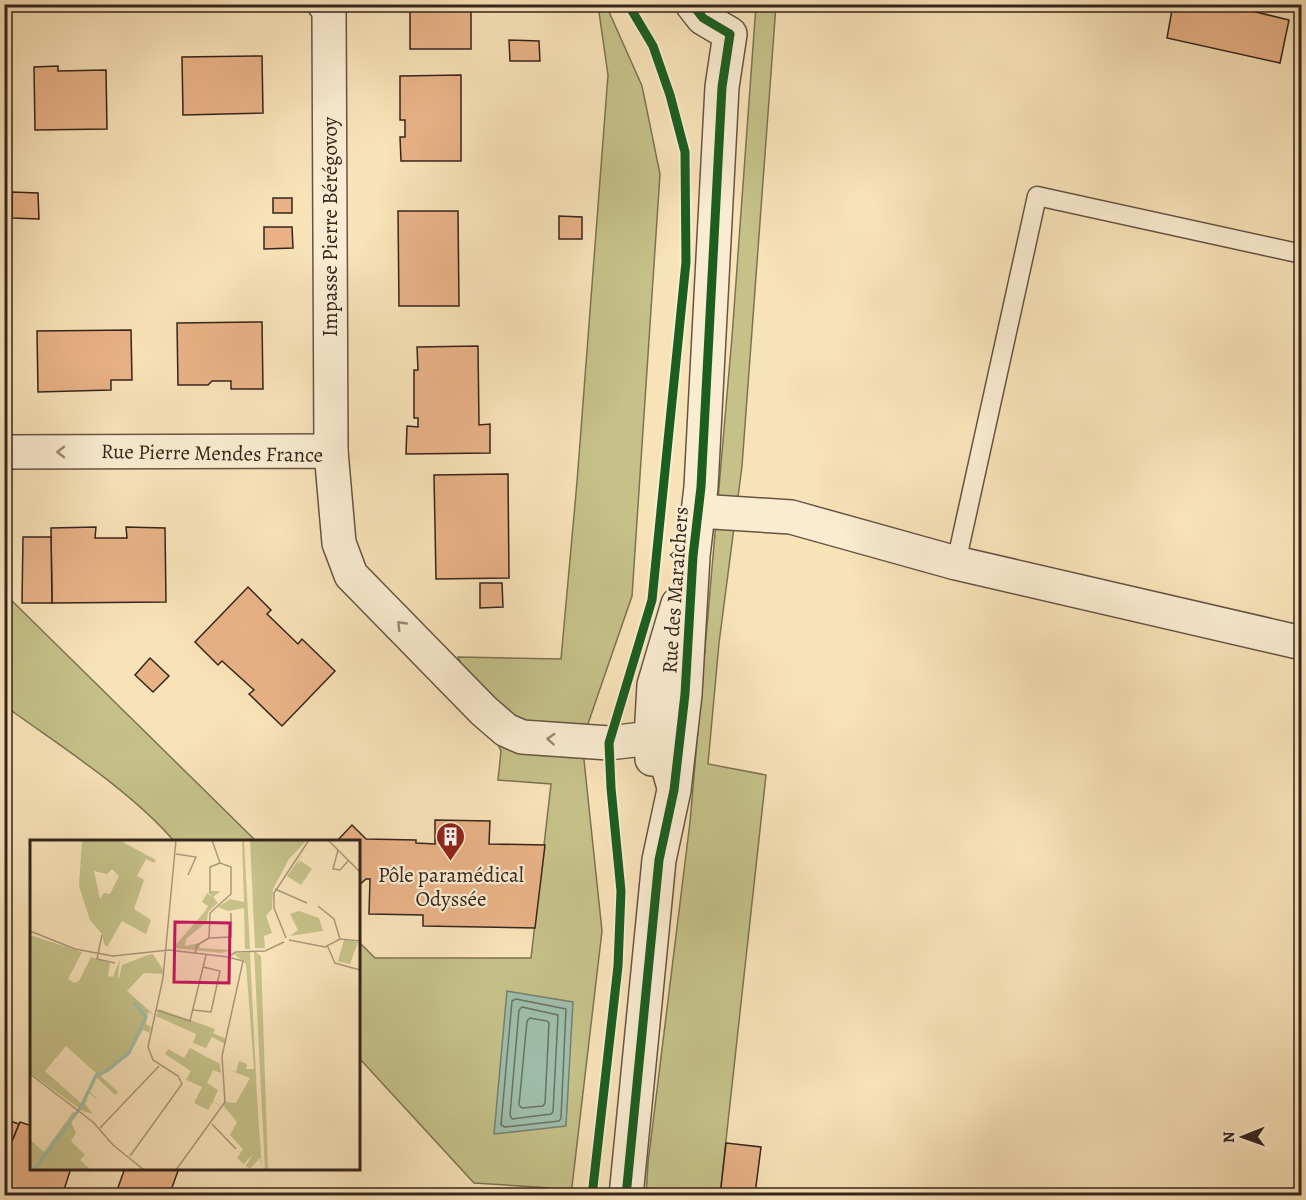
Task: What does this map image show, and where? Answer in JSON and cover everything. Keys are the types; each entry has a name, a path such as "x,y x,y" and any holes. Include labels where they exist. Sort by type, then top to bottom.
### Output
{"street":[{"name":"Impasse Pierre Bérégovoy","path":"324,4 329,10 331,451"},
{"name":"Rue des Maraîchers","path":"626,1196 659,860 674,790 686,694 693,556 708,375 722,87 732,19 703,18 692,4"},
{"name":"Rue Pierre Mendes France","path":"4,452 331,451 339,543 351,575 484,711 506,730 522,737 609,743 651,738"},
{"path":"698,511 791,517 956,563 1302,643"},
{"name":"Rue des Maraîchers","path":"659,860 651,738 654,685 693,556"},
{"path":"651,738 663,753 674,790"}],"lane":[{"path":"956,563 1037,196 1302,254"}],"shaded area":[{"path":"598,5 606,5 642,86 660,174 632,596 582,741 602,931 571,1195 554,1195 550,1188 474,1183 360,1059 360,943 375,958 531,958 551,784 498,780 501,751 458,657 561,659 608,75"},
{"path":"756,5 776,5 742,466 719,643 708,764 766,775 720,1195 646,1196 648,1163 690,822 732,337"},
{"path":"5,594 255,840 173,840 116,786 5,706"}],"water":[{"path":"507,991 573,1002 566,1126 494,1134"}],"building":[{"path":"410,4 471,4 471,49 410,49"},
{"path":"1173,4 1223,4 1289,20 1280,63 1167,38"},
{"path":"509,40 539,41 540,61 510,61"},
{"path":"262,56 263,113 183,115 182,57"},
{"path":"58,66 58,71 106,70 107,129 35,130 34,67"},
{"path":"461,75 461,161 401,161 400,137 405,137 405,120 400,120 400,76"},
{"path":"12,192 38,193 39,219 12,218"},
{"path":"273,198 292,198 292,213 273,213"},
{"path":"398,211 458,211 459,306 399,306"},
{"path":"559,216 582,217 582,239 559,239"},
{"path":"264,227 292,227 293,248 264,249"},
{"path":"262,322 263,389 231,389 231,381 212,381 208,385 178,385 177,323"},
{"path":"131,330 132,380 111,380 111,390 38,392 37,331"},
{"path":"478,346 479,425 490,424 490,453 406,454 407,426 418,427 418,418 414,418 414,370 418,370 417,347"},
{"path":"508,474 509,578 436,579 434,475"},
{"path":"96,527 95,538 127,538 126,527 165,528 166,602 52,603 51,528"},
{"path":"23,537 51,537 52,603 22,603"},
{"path":"480,583 502,583 503,607 480,608"},
{"path":"248,587 271,610 267,614 298,644 302,639 335,671 282,726 249,694 254,690 222,661 218,665 195,642"},
{"path":"150,658 169,676 153,692 135,675"},
{"name":"Pôle paramédical Odyssée","path":"435,820 490,821 489,844 545,845 535,928 423,926 423,915 369,914 370,879 366,879 360,884 360,840 338,840 352,825 366,839 416,840 416,843 435,844"},
{"path":"4,1119 19,1124 11,1144 4,1142"},
{"path":"20,1122 30,1125 30,1170 70,1170 62,1196 4,1196 4,1142 11,1144"},
{"path":"726,1143 761,1147 755,1194 767,1196 720,1196"},
{"path":"124,1170 178,1170 169,1196 115,1196"}],"cycle path":[{"path":"592,1196 618,966 621,891 609,743 652,600 686,262 685,152 670,95 653,46 628,4"},
{"path":"626,1196 659,860 674,790 685,694 693,556 701,487 722,87 730,34 703,18 692,4"}],"place":[{"name":"Pôle paramédical Odyssée","path":"451,862"}]}
